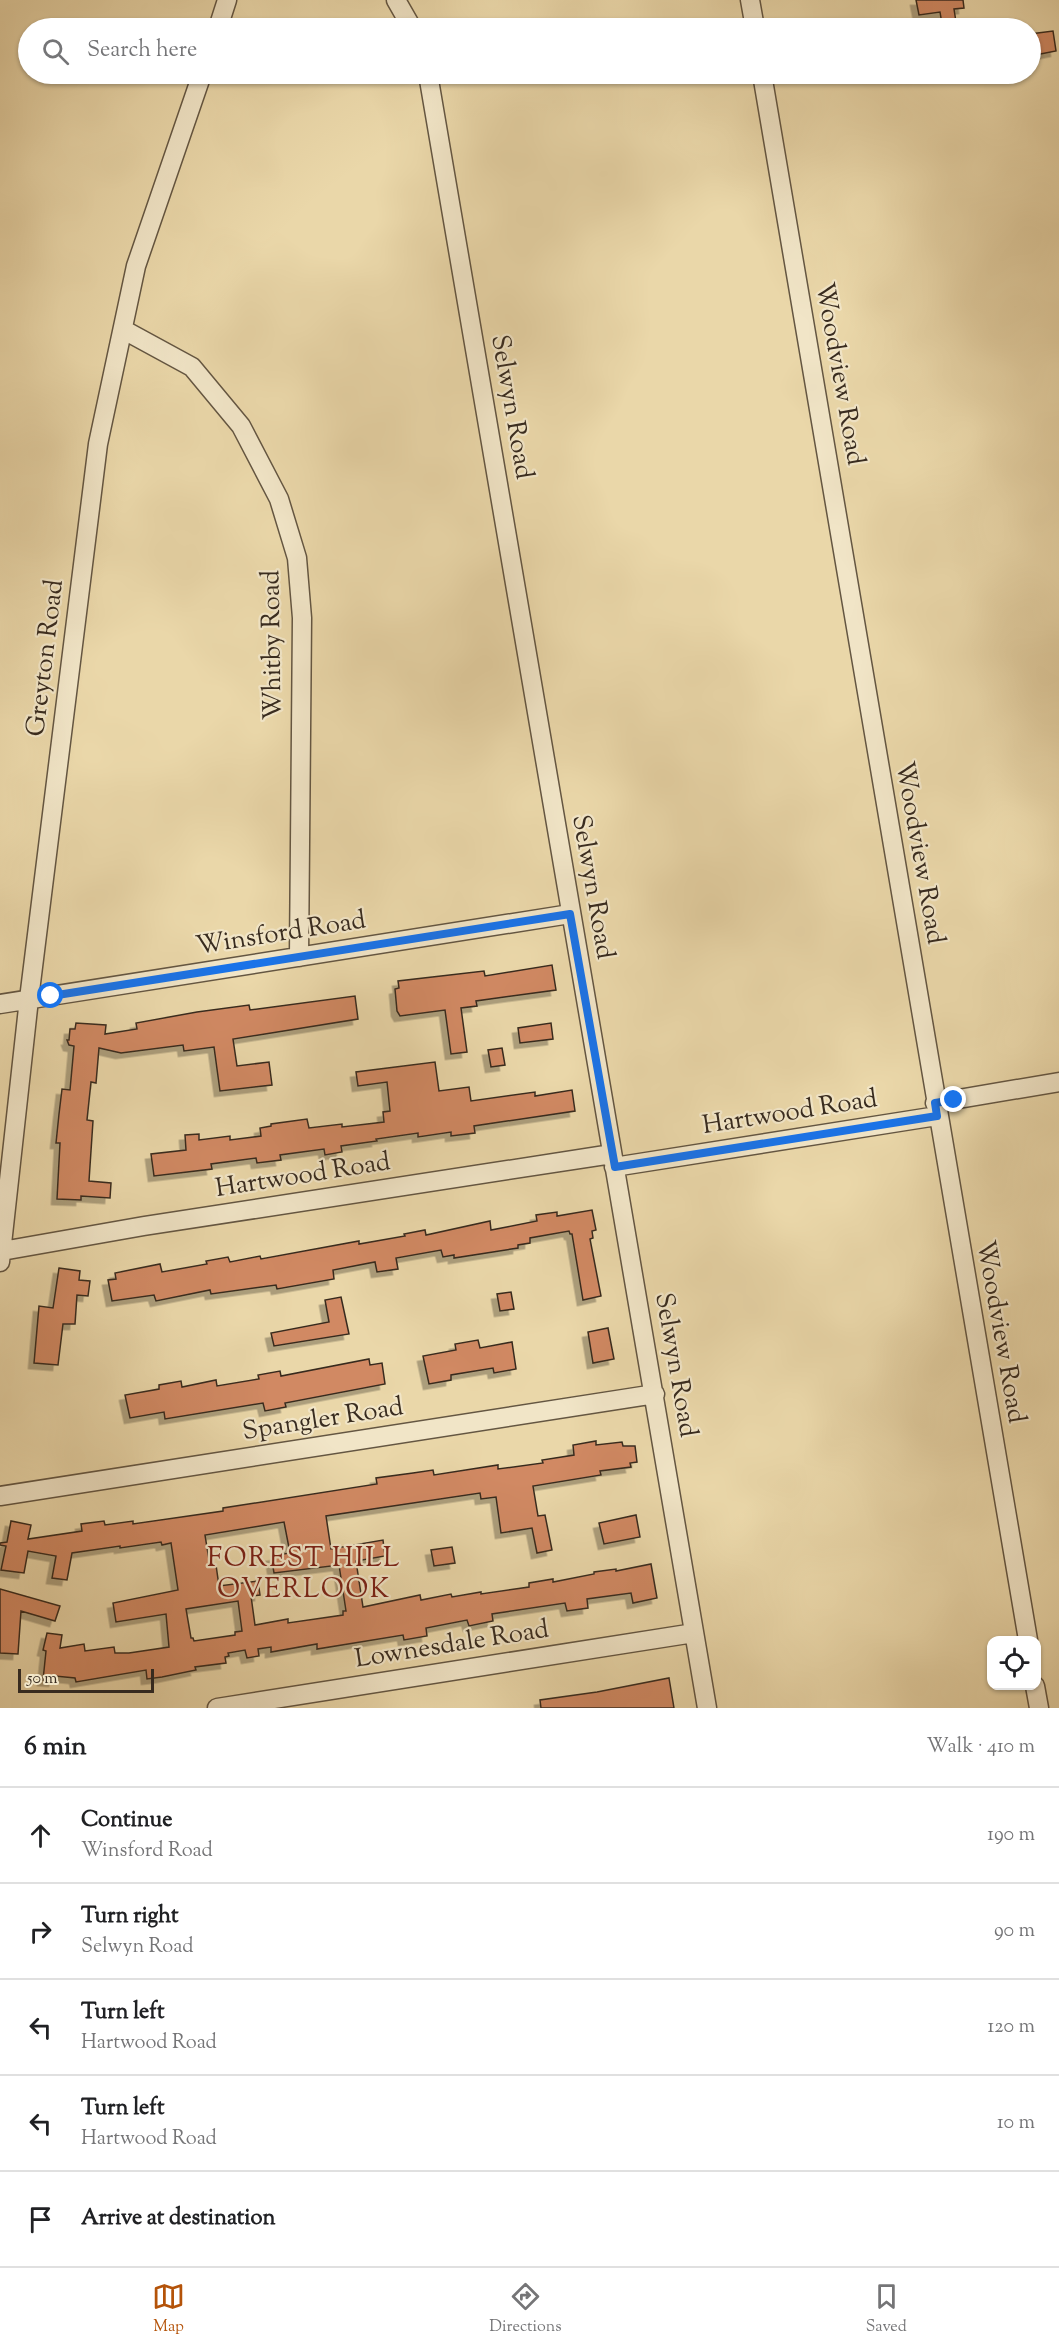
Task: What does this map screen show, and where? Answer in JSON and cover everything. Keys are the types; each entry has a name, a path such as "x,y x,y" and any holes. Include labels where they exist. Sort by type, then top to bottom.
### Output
{"street":[{"path":"221,18 227,0"},
{"path":"396,0 406,18"},
{"path":"750,0 753,18"},
{"name":"Greyton Road","path":"1,1257 29,999 98,444 136,266 199,84"},
{"name":"Selwyn Road","path":"430,84 707,1708"},
{"name":"Woodview Road","path":"764,84 1027,1636"},
{"name":"Whitby Road","path":"124,330 192,367 241,426 279,499 297,558 302,618 298,957"},
{"name":"Winsford Road","path":"0,1004 570,914"},
{"name":"Hartwood Road","path":"1,1257 144,1226 613,1160 936,1109 1059,1082"},
{"name":"Spangler Road","path":"0,1496 655,1394"},
{"name":"Lownesdale Road","path":"217,1708 694,1633"},
{"path":"1036,1690 1040,1708"}],"building":[{"path":"916,0 963,0 964,8 954,9 955,18 941,18 940,12 919,15"},
{"path":"1053,31 1056,51 1041,54 1041,33"},
{"path":"552,965 556,990 476,1001 477,1006 461,1008 467,1052 451,1054 445,1010 400,1016 397,1011 395,989 399,988 398,981 484,971 485,976"},
{"path":"355,996 358,1019 233,1039 237,1066 269,1062 272,1085 220,1091 214,1047 184,1051 183,1045 121,1053 99,1048 96,1083 91,1082 87,1120 93,1121 89,1181 111,1183 110,1198 81,1196 81,1200 57,1199 60,1143 56,1143 59,1114 62,1089 70,1090 74,1046 69,1045 67,1040 69,1040 70,1029 75,1029 76,1023 106,1025 105,1034 137,1029 136,1023 197,1012 249,1005 250,1010"},
{"path":"551,1023 553,1039 520,1043 518,1028"},
{"path":"502,1048 505,1065 491,1067 488,1050"},
{"path":"435,1062 439,1091 469,1087 471,1101 535,1092 535,1096 572,1090 575,1111 474,1126 475,1133 451,1136 451,1132 418,1137 418,1133 341,1146 342,1152 325,1155 324,1149 280,1155 281,1160 257,1163 256,1158 211,1164 212,1169 154,1176 151,1154 186,1150 185,1135 199,1134 199,1140 230,1136 230,1140 261,1136 260,1128 271,1126 271,1124 307,1119 309,1128 384,1122 383,1112 390,1111 387,1082 358,1086 356,1072"},
{"path":"592,1210 596,1230 592,1231 593,1238 590,1239 601,1296 583,1300 572,1234 569,1231 530,1238 530,1243 518,1245 518,1248 454,1258 454,1255 443,1257 441,1250 396,1258 398,1269 377,1272 375,1262 333,1270 334,1279 277,1289 276,1285 211,1294 210,1290 156,1301 154,1295 112,1301 108,1280 116,1279 115,1273 160,1264 162,1272 207,1264 206,1261 228,1257 230,1262 260,1256 261,1259 359,1241 359,1244 405,1236 404,1234 425,1230 426,1235 490,1221 491,1230 537,1221 536,1215 557,1212 557,1216"},
{"path":"59,1268 80,1271 79,1280 90,1281 88,1296 77,1295 75,1324 63,1324 58,1365 34,1363 39,1306 53,1308"},
{"path":"511,1292 514,1309 500,1311 497,1294"},
{"path":"341,1297 349,1334 274,1346 271,1333 329,1322 325,1300"},
{"path":"608,1328 614,1359 593,1363 588,1332"},
{"path":"478,1340 480,1348 512,1342 516,1369 494,1373 493,1368 451,1375 451,1380 429,1384 423,1356 456,1350 455,1344"},
{"path":"369,1359 370,1365 382,1363 385,1384 285,1403 286,1407 265,1411 263,1403 165,1419 164,1412 130,1418 125,1395 159,1389 159,1385 181,1381 182,1387 216,1380 217,1386 259,1379 258,1375 280,1371 281,1376"},
{"path":"596,1441 596,1445 622,1442 623,1446 635,1446 637,1462 630,1463 631,1467 600,1471 601,1475 533,1486 538,1516 545,1515 552,1550 537,1553 532,1528 501,1533 496,1497 481,1499 480,1493 326,1516 331,1549 383,1540 385,1556 356,1561 363,1607 420,1595 421,1600 451,1594 452,1597 529,1587 529,1583 553,1579 553,1582 594,1574 594,1572 616,1569 616,1571 651,1564 657,1598 633,1603 631,1593 587,1599 588,1608 567,1611 565,1603 492,1614 493,1621 469,1626 467,1620 426,1628 427,1636 404,1640 403,1635 317,1649 317,1644 271,1652 271,1647 258,1649 259,1656 247,1658 245,1650 228,1653 229,1656 225,1657 226,1663 195,1667 196,1670 162,1677 147,1679 146,1670 76,1682 75,1678 55,1676 54,1681 43,1680 46,1651 43,1650 47,1633 62,1635 60,1648 84,1644 85,1651 114,1647 115,1653 129,1653 169,1647 166,1614 116,1622 113,1603 178,1590 171,1543 162,1545 161,1542 120,1548 120,1546 72,1553 67,1580 52,1578 56,1556 28,1551 24,1573 1,1570 6,1546 0,1543 7,1542 11,1521 31,1525 28,1539 82,1531 81,1524 104,1521 105,1525 133,1521 133,1524 223,1511 223,1508 377,1484 376,1478 433,1470 434,1475 498,1465 498,1469 543,1463 542,1460 574,1455 573,1445","holes":["284,1522 290,1553 271,1556 274,1573 339,1565 346,1611 343,1611 343,1615 288,1623 288,1619 255,1625 251,1596 260,1595 258,1581 219,1586 216,1565 210,1566 205,1535","238,1601 242,1631 235,1632 235,1635 194,1641 191,1638 186,1609"]},
{"path":"636,1515 640,1537 604,1544 599,1523"},
{"path":"452,1547 455,1563 434,1566 431,1550"},
{"path":"0,1589 60,1606 55,1621 21,1611 18,1654 0,1653"},
{"path":"669,1678 674,1708 541,1708 540,1700"}],"district":[{"name":"FOREST HILL OVERLOOK","path":"304,1574"}],"route":[{"path":"51,996 570,914 615,1167 937,1116 935,1103 954,1100"}]}
